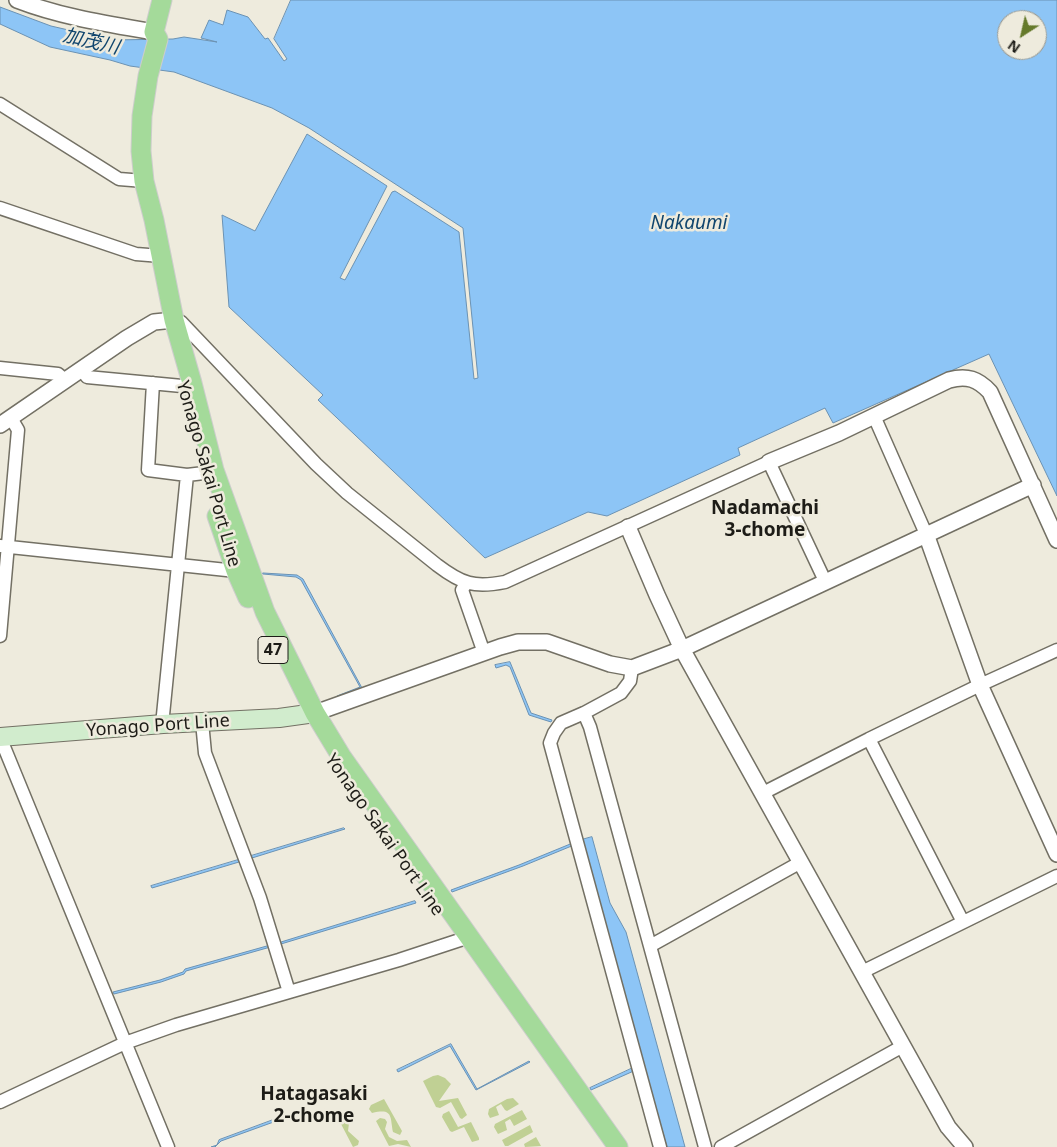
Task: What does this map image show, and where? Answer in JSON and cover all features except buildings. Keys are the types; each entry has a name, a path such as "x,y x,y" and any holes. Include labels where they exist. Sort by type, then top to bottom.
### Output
{"main road":[{"name":"Yonago Sakai Port Line","path":"162,0 143,76 139,181 154,220 156,255 182,386 196,474 236,571 310,714 346,764 605,1147"},
{"name":"Yonago Sakai Port Line","path":"170,321 192,383 214,470 265,612 310,714"},
{"name":"Yonago Port Line","path":"0,737 310,714"},
{"name":"Yonago Sakai Port Line","path":"464,939 618,1147"}],"street":[{"path":"17,0 38,8 153,36"},
{"path":"0,104 119,179 139,181"},
{"path":"0,208 136,254 156,255"},
{"path":"0,636 4,546 18,430 6,422 154,322 181,322 290,438 347,493 450,575 466,583 486,586 505,582 769,462 839,433 949,380 966,377 979,381 990,392 1057,540"},
{"path":"0,368 58,374 66,381"},
{"path":"82,370 87,376 182,386"},
{"path":"152,383 148,470 196,474 178,565 163,724"},
{"path":"874,416 926,534 980,685 1057,854"},
{"path":"769,462 825,582"},
{"path":"310,714 348,703 518,642 547,642 610,664 632,668 682,649 1033,484"},
{"path":"628,527 682,649 948,1127 965,1147"},
{"path":"4,546 236,571"},
{"path":"466,583 462,590 484,653"},
{"path":"763,793 980,685 1057,650"},
{"path":"632,668 630,681 621,693 584,713 560,723 550,743 660,1147"},
{"path":"584,713 590,727 705,1147"},
{"path":"202,722 205,753 260,898 289,992"},
{"path":"0,737 168,1147"},
{"path":"869,740 962,922"},
{"path":"650,946 800,862"},
{"path":"862,972 1057,876"},
{"path":"0,1102 125,1043 176,1025 399,960 464,939"},
{"path":"721,1147 903,1046"}],"green space":[{"path":"438,1075 445,1078 451,1084 439,1101 458,1098 467,1115 462,1119 451,1102 440,1108 436,1107 423,1081"},
{"path":"513,1098 519,1104 507,1111 501,1104 496,1107 499,1115 490,1118 488,1114 489,1109 507,1099"},
{"path":"384,1099 402,1131 400,1135 393,1132 391,1118 387,1113 372,1113 369,1109 371,1105"},
{"path":"522,1110 527,1119 514,1126 510,1119 505,1122 507,1130 498,1134 494,1127 495,1124"},
{"path":"449,1111 458,1127 471,1122 479,1140 472,1142 464,1127 452,1132 450,1131 442,1117 443,1114"},
{"path":"349,1115 354,1118 349,1123 348,1131 359,1141 358,1145 353,1147 340,1122 342,1118"},
{"path":"380,1118 385,1119 387,1122 385,1129 389,1137 397,1141 407,1140 411,1147 398,1144 389,1146 376,1121"},
{"path":"530,1125 533,1132 505,1146 502,1140"},
{"path":"536,1137 541,1146 525,1147 524,1144"}],"water":[{"name":"Nakaumi","path":"291,0 1057,0 1057,496 989,354 833,423 825,408 738,448 740,455 607,516 588,512 485,558 318,400 323,395 229,307 222,215 255,231 307,134 387,186 340,278 345,280 392,192 395,191 459,232 474,379 478,378 463,228 309,128 272,108 174,72 130,66 50,47 0,24 0,7 51,26 112,40 173,39 184,37 217,42 201,38 209,20 223,25 227,10 248,17 265,39 268,38 284,61 287,59 274,39"},
{"path":"263,573 297,575 303,579 362,688 337,696 360,687 301,580 296,577"},
{"path":"510,662 531,713 552,720 551,722 529,715 510,667 506,665 496,668 495,665"},
{"path":"344,828 252,858 251,856"},
{"path":"592,837 610,903 626,932 685,1147 667,1147 644,1067 574,845 452,892 451,890"},
{"path":"238,860 239,862 152,888 151,886"},
{"path":"415,901 416,903 186,971 184,974 161,982 114,994 113,992 160,980 183,972 185,969"},
{"path":"451,1044 477,1089 530,1062 476,1090 450,1046 398,1072 397,1070"},
{"path":"635,1067 636,1070 591,1090 590,1088"},
{"path":"292,1113 293,1115 221,1141 217,1145 219,1140"}],"district":[{"name":"Nadamachi 3-chome","path":"765,520"},
{"name":"Hatagasaki 2-chome","path":"314,1106"}],"water label":[{"name":"加茂川","path":"91,42"}]}
